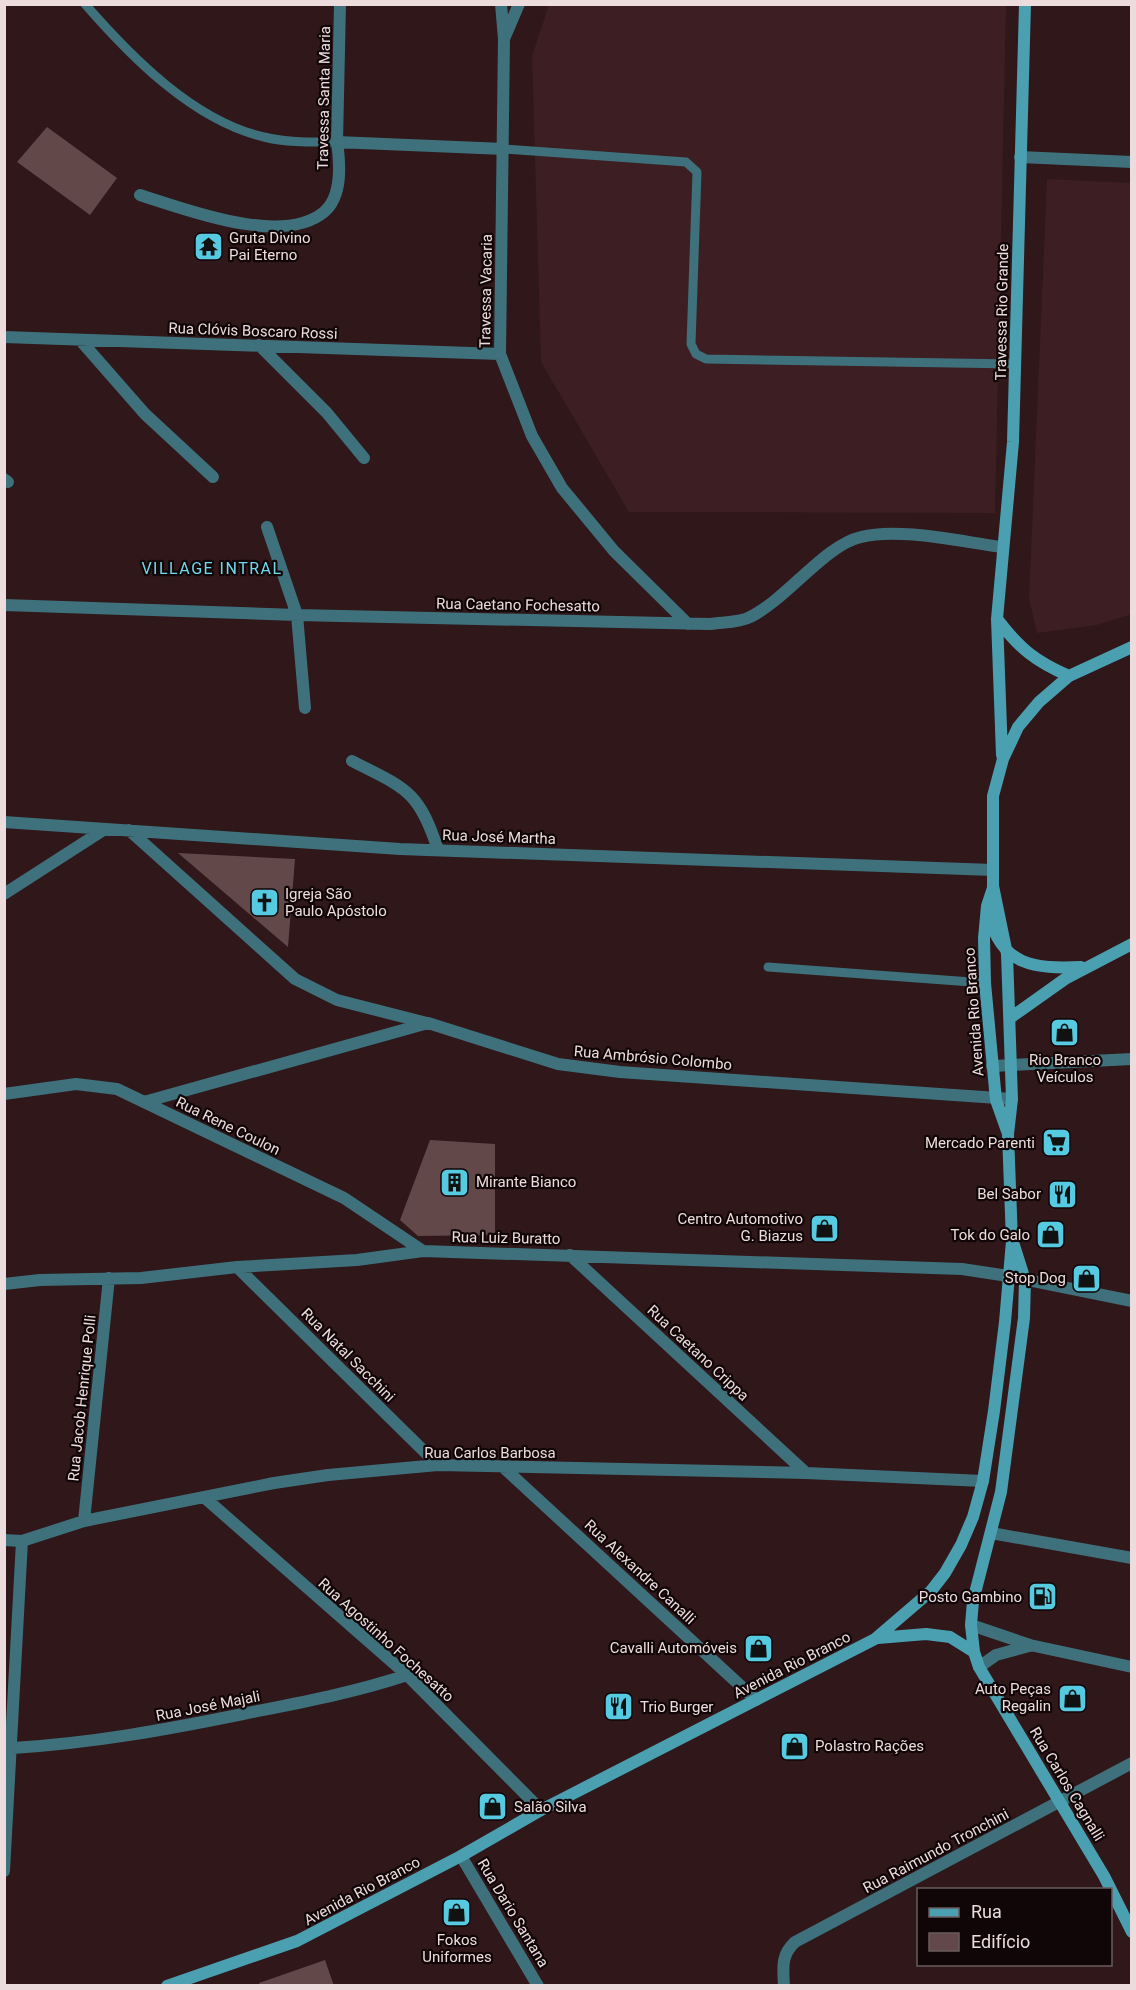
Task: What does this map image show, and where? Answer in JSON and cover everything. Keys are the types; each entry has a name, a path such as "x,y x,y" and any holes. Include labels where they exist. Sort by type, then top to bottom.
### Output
{"main road":[{"name":"Travessa Rio Grande","path":"1003,759 997,620 1013,442 1025,4"},
{"path":"997,620 1016,645 1029,655 1069,676"},
{"name":"Avenida Rio Branco","path":"167,1986 197,1981 297,1941 461,1856 541,1810 875,1639 915,1606 945,1573 973,1517 983,1481 1005,1322 1012,1241 1008,1134 1012,1099 1010,1018 1007,954 993,886 993,796 1003,759 1018,727 1039,702 1069,676 1131,647"},
{"name":"Avenida Rio Branco","path":"993,886 987,906 984,938 985,983 996,1100 1008,1134"},
{"path":"987,906 992,930 1007,954 1044,967 1086,967"},
{"path":"1010,1018 1038,996 1086,967 1131,944"},
{"name":"Avenida Rio Branco","path":"974,1652 971,1625 979,1571 991,1533 1013,1412 1025,1280 1012,1241"},
{"path":"875,1639 926,1634 950,1637 974,1652"},
{"name":"Rua Carlos Cagnalli","path":"974,1652 979,1667 1110,1888"},
{"name":"Rua Carlos Cagnalli","path":"1112,1893 1131,1932"}],"street":[{"name":"Travessa Santa Maria","path":"140,195 215,219 252,226 286,226 310,220 324,212 338,184 340,4"},
{"name":"Travessa Vacaria","path":"501,4 504,39 504,149 500,354 532,436 562,488 614,551 688,624"},
{"name":"Travessa Vacaria","path":"504,39 519,4"},
{"path":"337,142 504,149"},
{"path":"1020,157 1131,162"},
{"name":"Rua Clóvis Boscaro Rossi","path":"4,337 500,354"},
{"path":"81,341 144,414 213,477"},
{"path":"259,345 327,412 363,458"},
{"path":"267,527 297,615 305,708"},
{"name":"Rua Caetano Fochesatto","path":"4,605 297,615 688,624 748,619 776,602 827,555 860,537 908,535 1002,547"},
{"path":"352,761 405,788 427,817 438,850"},
{"name":"Rua José Martha","path":"4,822 438,850 993,870"},
{"path":"4,894 105,829"},
{"name":"Rua Ambrósio Colombo","path":"129,830 295,979 337,1000 428,1023 558,1064 620,1072 996,1100 1012,1099"},
{"path":"144,1102 428,1023"},
{"path":"992,1066 1131,1059"},
{"name":"Rua Rene Coulon","path":"4,1094 76,1084 96,1084 117,1089 344,1198 423,1251"},
{"name":"Rua Luiz Buratto","path":"4,1284 40,1280 141,1278 237,1267 357,1260 423,1251 962,1269 1025,1280"},
{"name":"Rua Caetano Crippa","path":"570,1255 806,1473"},
{"name":"Rua Natal Sacchini","path":"237,1267 438,1465"},
{"name":"Rua Jacob Henrique Polli","path":"84,1521 109,1278"},
{"path":"1025,1280 1131,1301"},
{"name":"Rua Carlos Barbosa","path":"4,1540 22,1541 84,1521 328,1475 438,1465 806,1473 983,1481"},
{"name":"Rua Alexandre Canalli","path":"503,1467 756,1700"},
{"name":"Rua Agostinho Fochesatto","path":"205,1498 407,1675 541,1810"},
{"path":"991,1533 1131,1558"},
{"path":"4,1871 13,1748 22,1541"},
{"path":"971,1625 1030,1645 1131,1667"},
{"path":"979,1667 996,1655 1030,1645"},
{"name":"Rua José Majali","path":"13,1748 82,1744 140,1735 362,1690 407,1675"},
{"name":"Rua Raimundo Tronchini","path":"784,1986 785,1951 795,1942 1131,1763"},
{"name":"Rua Dario Santana","path":"461,1856 538,1986"}],"lane":[{"path":"86,4 116,39 172,90 230,126 263,137 289,141 337,142"},
{"path":"504,149 686,162 697,172 691,345 696,354 706,359 1016,364"},
{"path":"768,967 985,983"}],"shaded area":[{"path":"952,4 1006,6 995,513 629,512 541,362 532,56 549,5"},
{"path":"1047,179 1131,183 1132,614 1097,625 1037,633 1029,599"}],"building":[{"path":"47,127 117,178 90,215 17,162"},
{"name":"Igreja São Paulo Apóstolo","path":"178,853 295,859 288,947"},
{"name":"Mirante Bianco","path":"430,1140 495,1144 495,1235 418,1236 400,1220"},
{"path":"325,1960 334,1986 260,1986 259,1983"}],"place":[{"name":"Gruta Divino Pai Eterno","path":"208,247"},
{"name":"Igreja São Paulo Apóstolo","path":"264,903"},
{"name":"Rio Branco Veículos","path":"1065,1033"},
{"name":"Mercado Parenti","path":"1056,1143"},
{"name":"Mirante Bianco","path":"455,1182"},
{"name":"Bel Sabor","path":"1062,1194"},
{"name":"Centro Automotivo G. Biazus","path":"824,1228"},
{"name":"Tok do Galo","path":"1051,1235"},
{"name":"Stop Dog","path":"1087,1278"},
{"name":"Posto Gambino","path":"1043,1597"},
{"name":"Cavalli Automóveis","path":"758,1648"},
{"name":"Auto Peças Regalin","path":"1072,1698"},
{"name":"Trio Burger","path":"619,1707"},
{"name":"Polastro Rações","path":"794,1746"},
{"name":"Salão Silva","path":"493,1807"},
{"name":"Fokos Uniformes","path":"457,1913"}],"district":[{"name":"VILLAGE INTRAL","path":"212,568"}]}
